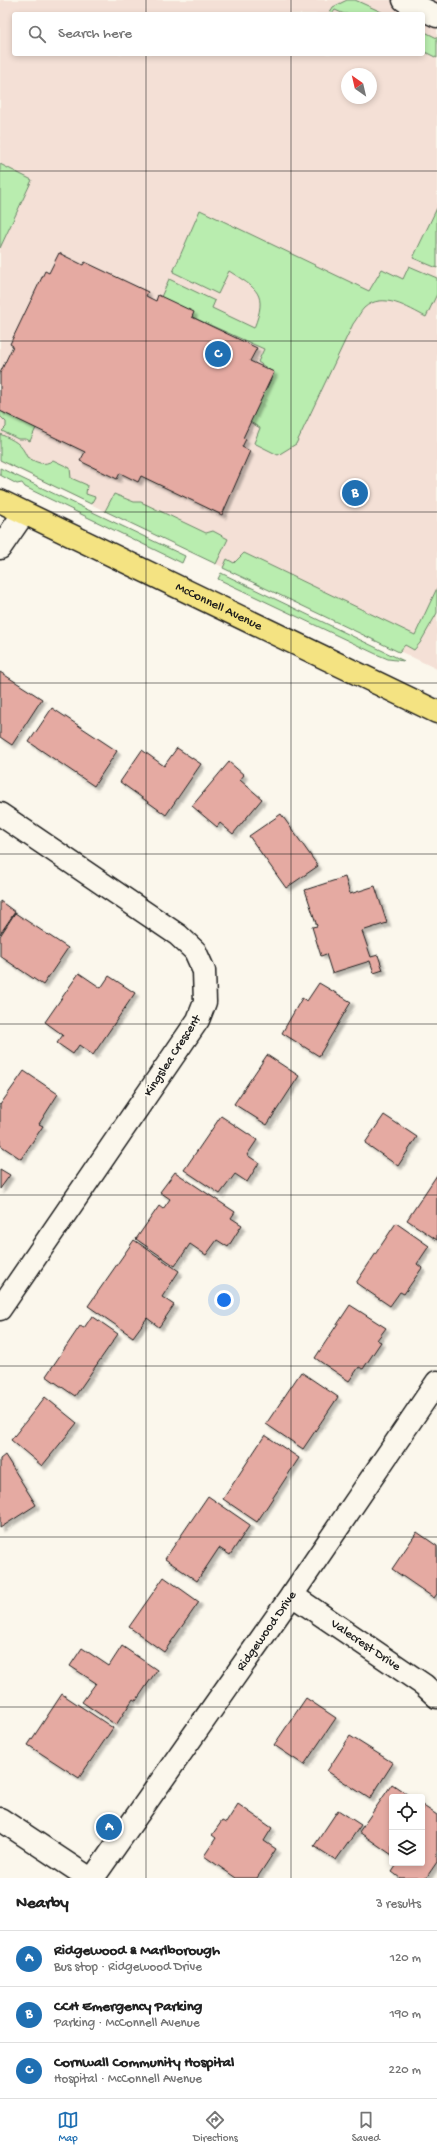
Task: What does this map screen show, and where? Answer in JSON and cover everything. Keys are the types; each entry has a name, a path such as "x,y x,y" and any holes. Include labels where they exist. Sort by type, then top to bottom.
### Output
{"main road":[{"name":"McConnell Avenue","path":"0,501 435,707"}],"street":[{"path":"404,0 437,16"},
{"path":"0,548 24,513"},
{"name":"Kingslea Crescent","path":"0,814 178,935 195,951 204,971 206,1002 198,1020 0,1309"},
{"name":"Ridgewood Drive","path":"93,1878 292,1595 437,1382"},
{"name":"Valecrest Drive","path":"292,1595 424,1685 437,1697"},
{"path":"0,1819 89,1878"}],"shaded area":[{"path":"0,0 437,0 437,669 0,461 0,248 32,180 0,164"}],"green space":[{"path":"347,0 355,0 382,12 340,12 335,10 334,12 330,12 333,7"},
{"path":"425,32 437,38 437,58 425,52"},
{"path":"0,164 32,180 0,248"},
{"path":"437,208 437,268 413,258"},
{"path":"200,210 369,291 382,269 403,279 409,266 437,278 437,294 426,317 403,306 387,301 371,303 361,311 353,324 296,444 278,455 254,443 260,428 250,422 274,373 258,362 264,349 192,317 161,297 169,279 215,301 212,308 254,328 260,307 260,299 253,288 247,283 229,271 218,294 173,272"},
{"path":"0,411 36,428 30,441 26,439 18,439 2,431 6,427 6,422 0,416"},
{"path":"0,434 17,443 27,457 34,461 46,463 53,460 70,468 71,478 87,485 86,494 95,497 91,504 0,460"},
{"path":"0,468 185,556 182,563 25,487 22,483 17,484 0,475"},
{"path":"114,494 134,502 141,502 206,533 213,531 228,539 216,564 105,511"},
{"path":"244,553 415,635 437,588 437,613 420,643 414,650 405,645 399,652 223,568 227,559 234,563"},
{"path":"221,573 404,661 388,659 376,654 218,579"}],"building":[{"path":"59,253 83,265 85,262 148,292 146,296 156,301 158,295 194,312 192,317 257,348 250,361 274,372 243,438 246,439 242,447 250,451 222,515 141,476 138,482 120,473 117,479 80,461 85,452 0,411 0,373 13,346 10,344 45,271 49,273"},
{"path":"0,672 42,699 12,745 0,737"},
{"path":"52,708 117,751 94,786 29,742"},
{"path":"177,748 201,764 166,815 120,782 142,750 164,766"},
{"path":"229,762 244,775 240,780 262,799 233,834 220,823 217,827 192,806"},
{"path":"281,814 318,866 286,888 249,836"},
{"path":"345,877 350,894 375,886 387,923 362,931 371,957 378,955 383,970 374,973 370,961 332,973 326,954 321,956 312,927 317,926 305,890"},
{"path":"0,901 15,912 0,934"},
{"path":"15,913 68,948 43,985 0,956 0,936"},
{"path":"79,973 101,988 109,976 135,993 93,1055 79,1045 73,1054 57,1043 63,1035 45,1022"},
{"path":"319,983 351,1002 319,1056 282,1033 302,998 307,1001"},
{"path":"267,1055 299,1076 267,1125 234,1104"},
{"path":"24,1071 58,1094 39,1124 43,1126 21,1159 0,1145 0,1105"},
{"path":"384,1115 417,1137 398,1166 365,1143"},
{"path":"221,1116 257,1140 247,1155 259,1163 247,1182 235,1174 220,1194 184,1170"},
{"path":"0,1169 10,1175 0,1189"},
{"path":"175,1172 235,1212 231,1218 242,1225 228,1247 217,1240 206,1255 190,1244 175,1266 136,1239 159,1206 163,1209 170,1199 160,1192"},
{"path":"437,1175 437,1240 407,1220"},
{"path":"396,1223 429,1246 417,1264 422,1268 404,1294 400,1292 390,1306 356,1283"},
{"path":"134,1240 179,1271 162,1297 174,1305 159,1327 147,1318 133,1337 88,1306"},
{"path":"350,1305 386,1328 377,1340 381,1342 363,1369 359,1367 349,1381 315,1358"},
{"path":"92,1316 118,1334 75,1396 46,1376 80,1326 84,1328"},
{"path":"301,1372 338,1397 303,1449 266,1424"},
{"path":"45,1397 77,1423 42,1466 11,1440"},
{"path":"265,1435 299,1458 257,1522 223,1499"},
{"path":"5,1455 36,1505 0,1528 0,1459"},
{"path":"208,1496 250,1525 230,1555 219,1548 197,1581 165,1559"},
{"path":"417,1532 437,1546 437,1594 434,1598 392,1569"},
{"path":"164,1577 199,1602 164,1652 129,1627"},
{"path":"122,1646 157,1670 136,1701 133,1699 116,1725 82,1702 96,1683 70,1666 82,1648 109,1666"},
{"path":"62,1694 113,1728 79,1778 28,1745"},
{"path":"306,1698 336,1718 304,1765 274,1745"},
{"path":"350,1736 393,1763 370,1799 327,1771"},
{"path":"392,1784 407,1794 389,1794 389,1853 359,1832"},
{"path":"238,1804 272,1828 264,1841 276,1849 257,1878 236,1878 204,1856 216,1838 212,1835 222,1821 226,1823"},
{"path":"425,1807 437,1815 437,1862 426,1878 400,1878 392,1872 396,1866 425,1866"},
{"path":"338,1810 361,1825 336,1860 314,1846"}],"place":[{"name":"Cornwall Community Hospital","path":"218,354"},
{"name":"CCH Emergency Parking","path":"355,493"},
{"name":"Ridgewood & Marlborough","path":"109,1827"}]}
